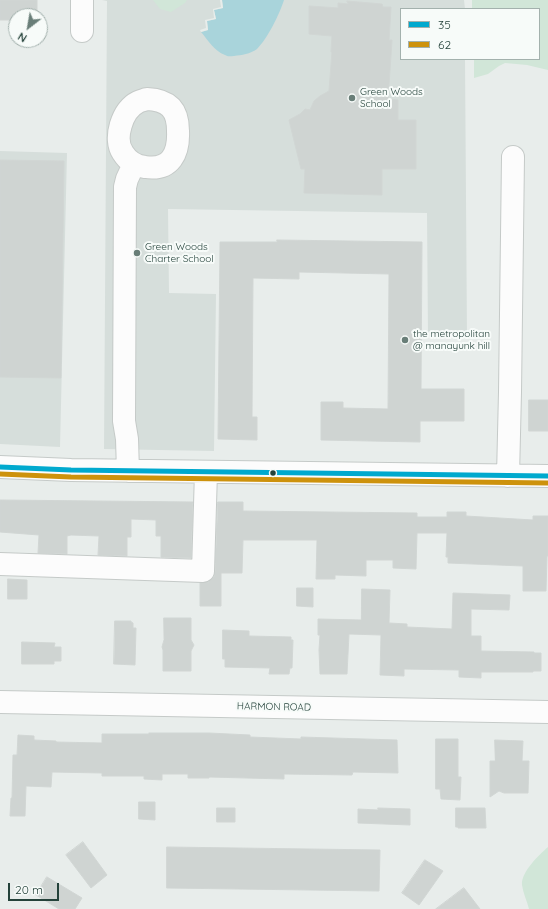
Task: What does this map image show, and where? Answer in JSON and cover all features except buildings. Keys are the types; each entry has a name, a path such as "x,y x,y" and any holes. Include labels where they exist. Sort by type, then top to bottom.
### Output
{"street":[{"path":"82,0 82,31"},
{"path":"508,476 513,157"},
{"path":"128,471 127,439 124,421 125,187 134,164"},
{"path":"0,467 128,471 548,476"},
{"path":"0,564 203,571 206,472"},
{"name":"HARMON ROAD","path":"0,702 548,712"}],"shaded area":[{"name":"Green Woods Charter School","path":"102,0 464,0 465,8 400,8 400,60 465,60 467,338 428,337 427,213 168,209 169,293 216,294 214,451 104,449 107,1"},
{"path":"0,151 67,153 60,447 0,444"}],"green space":[{"path":"153,0 187,0 171,12 160,9"},
{"path":"472,0 548,0 548,70 527,65 505,63 488,74 474,78 474,60 540,60 540,8 472,8"},
{"path":"548,847 548,909 529,909 522,880 527,869"}],"water":[{"path":"222,0 284,0 273,26 257,49 246,54 226,56 218,51 201,32 208,30 207,21 216,19 214,10 223,8"}],"pier":[{"path":"220,0 222,0 223,8 214,10 216,19 207,21 208,30 201,32 200,30 206,28 205,20 214,18 213,9 221,7"}],"transit line":[{"name":"35","path":"0,467 71,470 548,476"},
{"name":"62","path":"0,474 71,477 548,483"}],"place":[{"name":"Green Woods School","path":"352,98"},
{"name":"Green Woods Charter School","path":"137,253"},
{"name":"the metropolitan @ manayunk hill","path":"405,340"}]}
